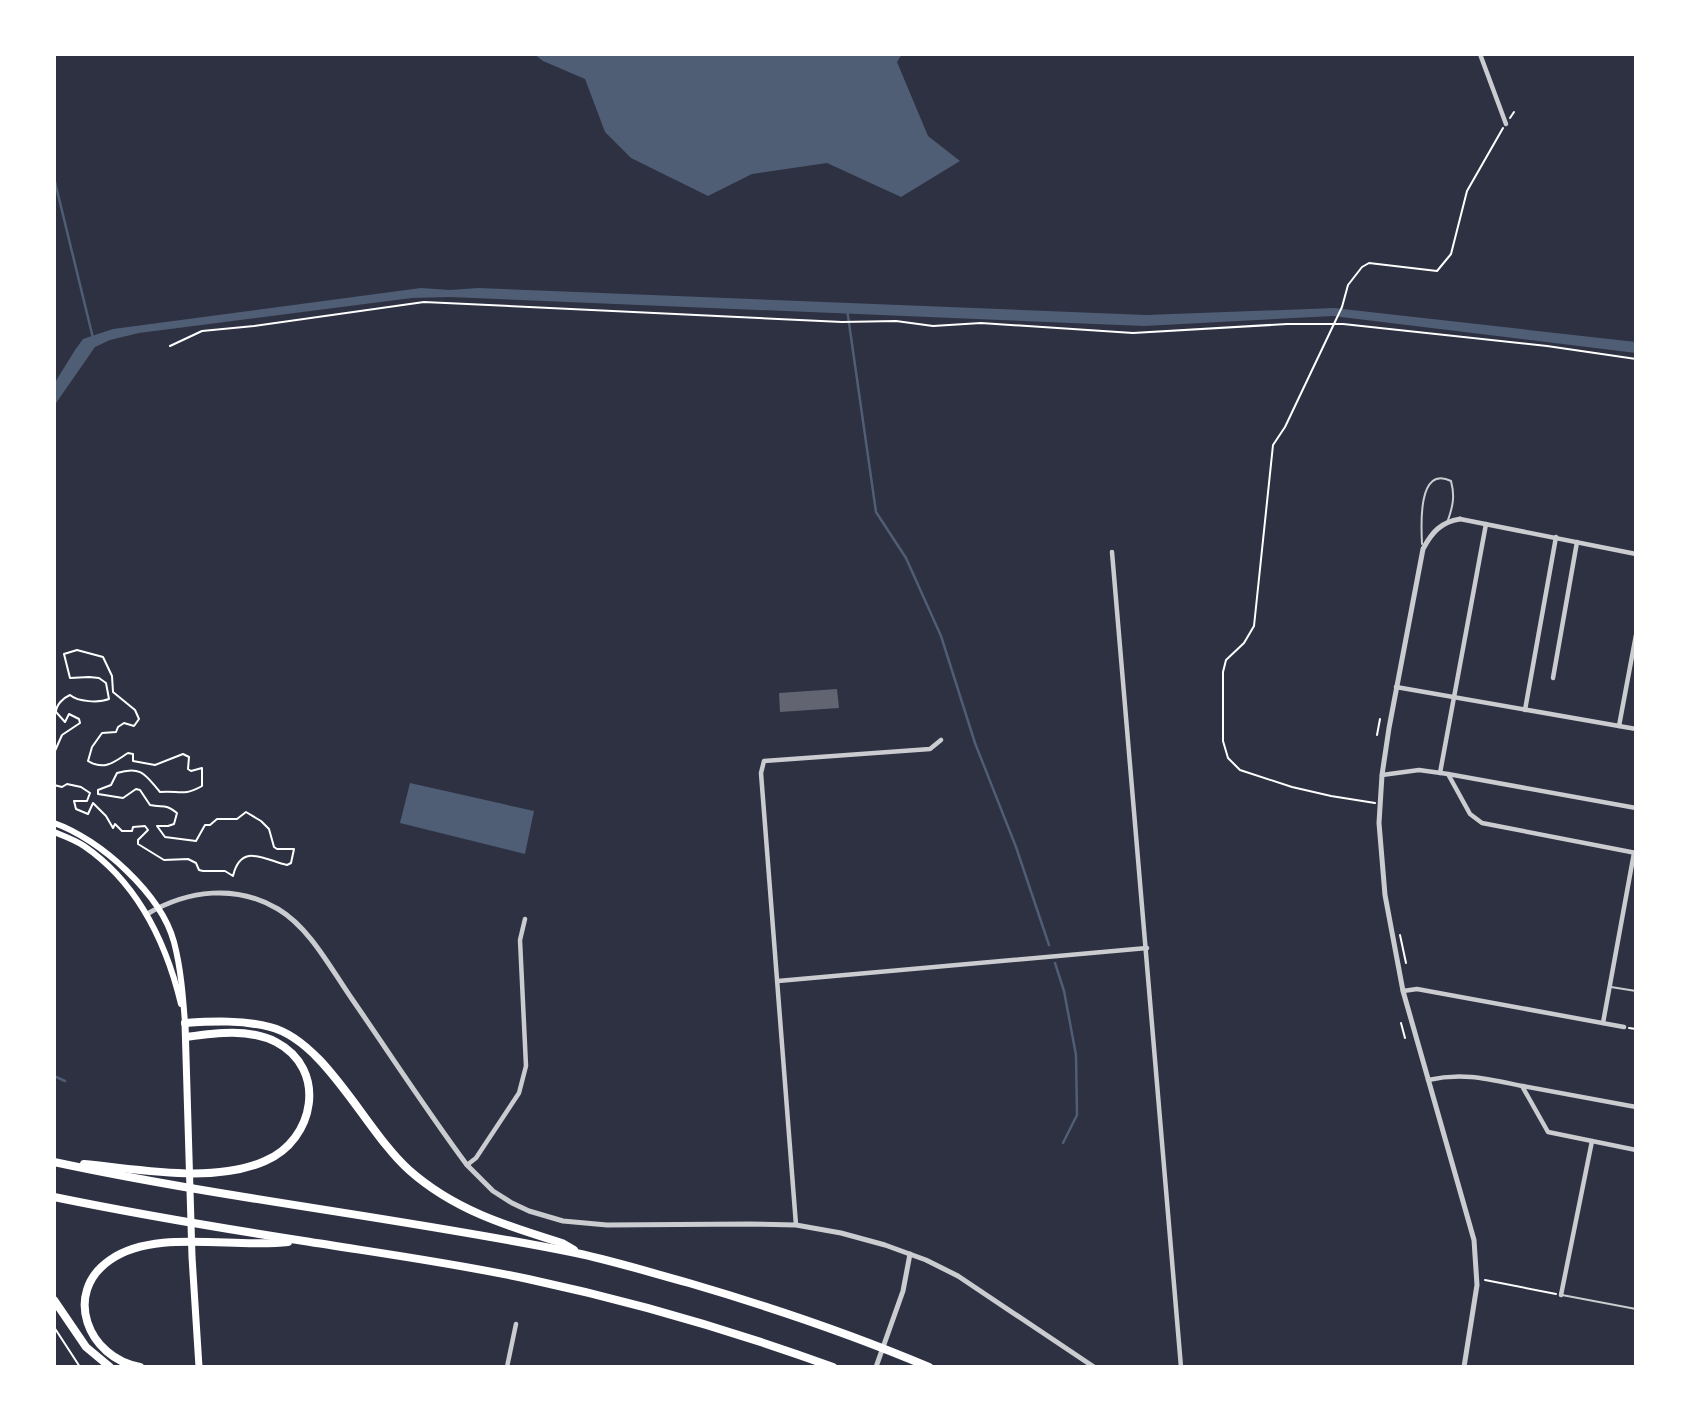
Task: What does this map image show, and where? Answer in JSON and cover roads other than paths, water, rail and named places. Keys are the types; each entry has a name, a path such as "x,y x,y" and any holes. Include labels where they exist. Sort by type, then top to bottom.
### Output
{"highway":[{"path":"199,1367 192,1257 185,1023 250,1023 273,1027 292,1036 322,1062 388,1148 409,1170 431,1187 481,1217 562,1243 579,1254"},
{"path":"54,1161 175,1173 205,1172 265,1162 287,1148 304,1126 309,1100 304,1074 298,1061 288,1050 276,1042 249,1034 186,1037"},
{"path":"54,1161 141,1180 439,1227 579,1254 755,1302 874,1344 929,1367"},
{"path":"54,1197 137,1214 435,1261 552,1284 624,1301 833,1367"},
{"path":"140,1367 118,1360 108,1353 91,1333 85,1308 86,1297 93,1277 105,1263 135,1247 160,1243 274,1244 300,1241"},
{"path":"54,1300 86,1347 110,1367"}],"main road":[{"path":"54,822 89,839 113,860 157,908 173,940 182,986 185,1023"},
{"path":"54,832 82,844 93,853 147,914 173,973 185,1023"}],"street":[{"path":"1480,54 1506,124"},
{"path":"1464,1367 1477,1285 1476,1252 1469,1219 1402,991 1385,895 1380,803 1396,687 1423,549 1430,535 1448,522 1460,519 1636,554"},
{"path":"1440,773 1486,524"},
{"path":"1525,710 1556,537"},
{"path":"1553,678 1577,542"},
{"path":"1112,552 1181,1367"},
{"path":"1619,726 1636,635"},
{"path":"1396,687 1636,729"},
{"path":"796,1225 761,773 764,761 930,749 941,740"},
{"path":"1382,775 1419,770 1636,808"},
{"path":"1448,774 1470,814 1482,823 1635,853 1603,1023"},
{"path":"147,914 184,897 226,892 253,898 281,910 315,945 467,1165 493,1191 529,1212 563,1221 607,1225 796,1225 856,1237 910,1254 958,1276 1094,1367"},
{"path":"467,1165 477,1156 519,1093 525,1071 520,940 525,919"},
{"path":"778,981 1147,948"},
{"path":"1402,991 1417,989 1624,1027"},
{"path":"1428,1080 1464,1075 1636,1107"},
{"path":"1522,1086 1548,1132 1636,1150"},
{"path":"1561,1295 1592,1141"},
{"path":"876,1367 903,1292 910,1254"},
{"path":"507,1367 516,1324"}],"lane":[{"path":"1423,549 1423,505 1426,490 1431,481 1437,478 1444,477 1451,481 1454,492 1454,503 1448,522"},
{"path":"1610,986 1636,991"},
{"path":"1561,1295 1636,1309"}],"water":[{"path":"534,54 902,54 897,62 928,136 960,161 901,197 827,163 752,174 708,196 631,158 605,132 585,79 543,61"},
{"path":"421,288 478,288 1146,315 1334,308 1636,342 1636,353 1333,316 1144,326 449,297 412,298 139,333 110,340 95,347 54,406 54,384 83,339 113,329"},
{"path":"410,783 534,811 525,854 400,823"}],"waterway":[{"path":"54,178 93,338"},
{"path":"847,309 876,512 906,558 941,636 975,743 1016,847 1049,945"},
{"path":"1055,963 1064,991 1076,1055 1077,1115 1063,1143"},
{"path":"54,1076 65,1081"}]}
